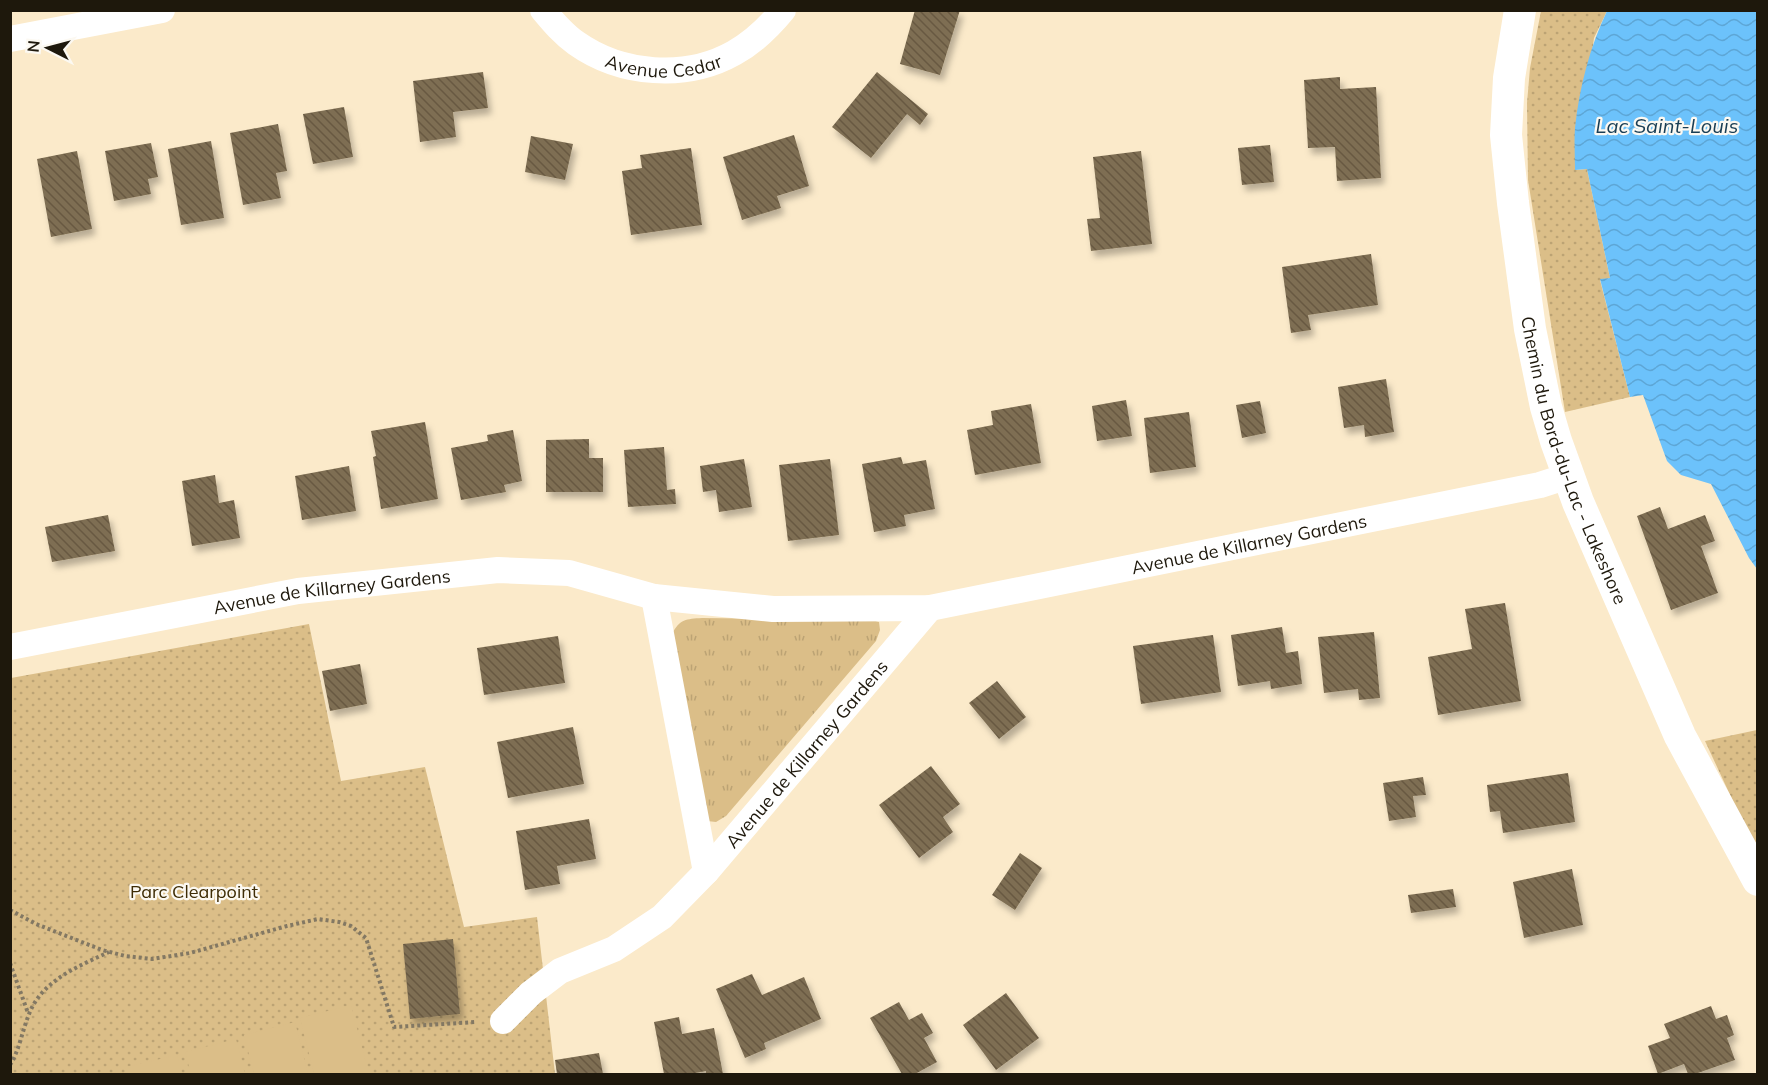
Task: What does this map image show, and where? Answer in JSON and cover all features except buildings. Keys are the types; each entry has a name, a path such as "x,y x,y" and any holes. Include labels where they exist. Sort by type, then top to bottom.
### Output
{"street":[{"path":"10,39 162,10"},
{"name":"Avenue Cedar","path":"543,10 558,28 576,43 597,55 630,67 665,71 700,66 733,53 753,41 771,25 783,10"},
{"name":"Chemin du Bord-du-Lac - Lakeshore","path":"1520,10 1509,78 1506,135 1530,329 1546,407 1568,476 1680,736 1758,880"},
{"name":"Avenue de Killarney Gardens","path":"10,647 298,591 498,570 569,573 654,597 773,609 930,608 1540,485 1568,476"},
{"name":"Avenue de Killarney Gardens","path":"654,597 706,872"},
{"name":"Avenue de Killarney Gardens","path":"503,1021 531,993 560,971 614,949 662,917 706,872 930,608"}],"path":[{"path":"10,910 36,924 109,952 152,959 190,953 318,919 339,921 351,926 366,938 394,1027 503,1021"},
{"path":"10,1065 29,1014 40,995 65,973 109,952"},
{"path":"10,963 29,1014"}],"green space":[{"path":"1541,11 1607,11 1594,38 1576,170 1587,169 1610,278 1600,280 1630,397 1565,412 1528,180 1527,103 1530,68"},
{"path":"702,618 872,620 879,622 880,630 876,641 726,816 716,822 707,821 672,634 684,621"},
{"name":"Parc Clearpoint","path":"309,624 341,781 425,767 464,927 537,917 555,1074 11,1074 11,678"},
{"path":"1757,730 1757,853 1705,741"},
{"path":"351,1005 369,1074 314,1074 300,1018"},
{"path":"295,1022 308,1074 254,1074 244,1035"},
{"path":"236,1039 245,1074 191,1074 185,1052"},
{"path":"177,1055 182,1074 128,1074 126,1067"}],"water":[{"name":"Lac Saint-Louis","path":"1607,11 1757,11 1757,569 1749,558 1711,484 1681,475 1667,461 1643,395 1630,397 1600,279 1610,278 1587,169 1575,170 1575,128 1579,98 1590,53"}]}
